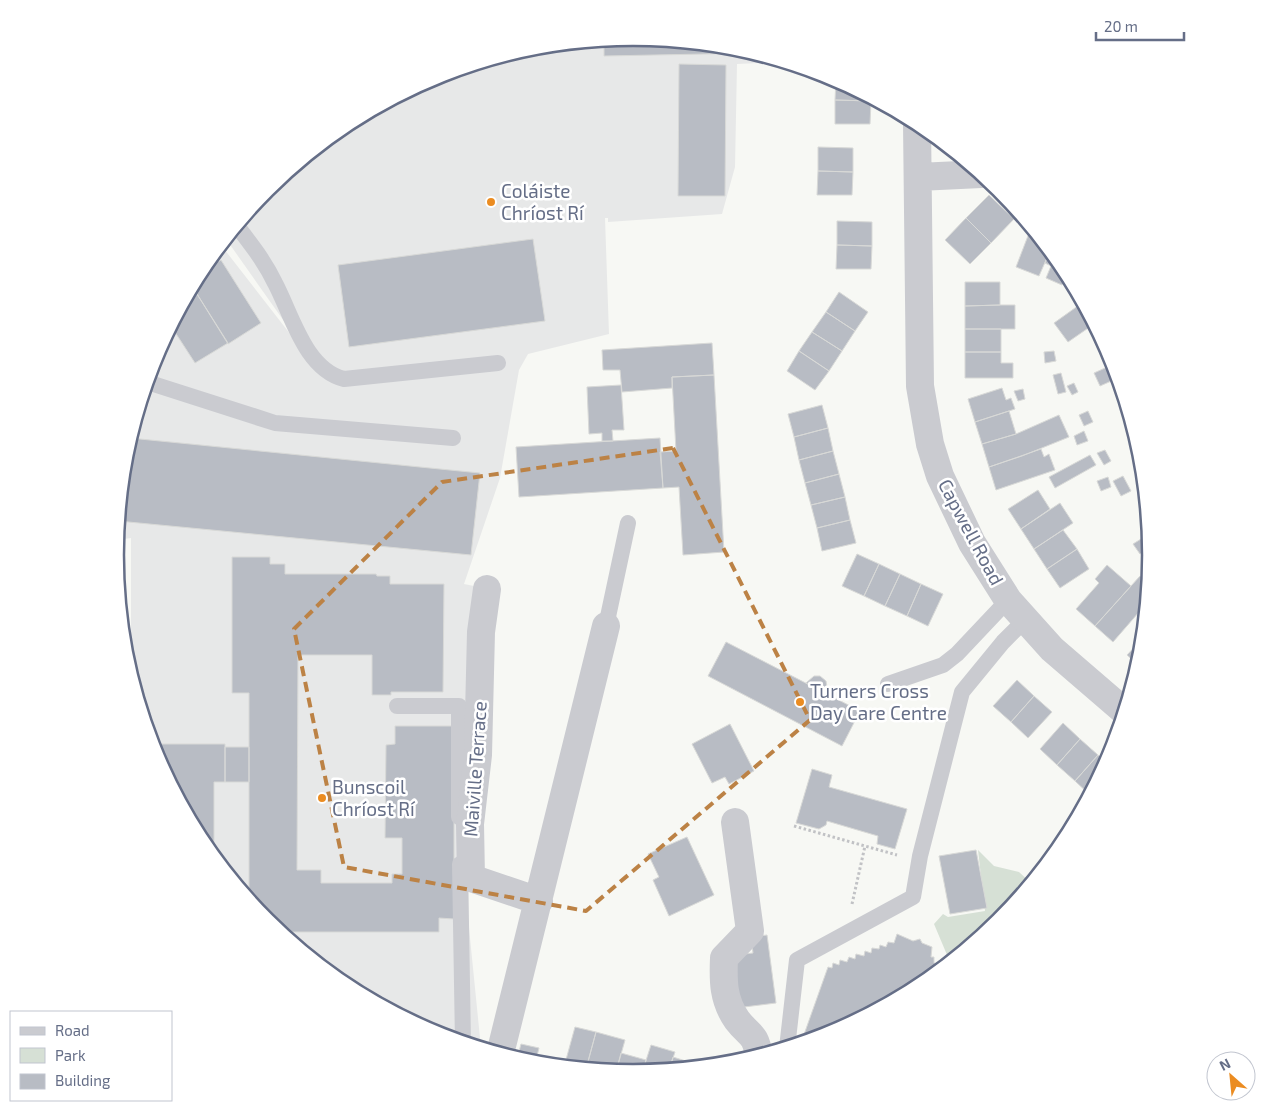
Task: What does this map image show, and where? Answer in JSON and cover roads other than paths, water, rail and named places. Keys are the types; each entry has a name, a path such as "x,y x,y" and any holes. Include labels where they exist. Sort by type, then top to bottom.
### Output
{"street":[{"name":"Capwell Road","path":"917,133 919,360 922,403 930,444 940,476 958,516 1016,610 1052,649 1119,707"},
{"path":"918,177 971,174"},
{"name":"Maiville Terrace","path":"487,589 481,632 478,755 470,824 471,878 539,901"},
{"path":"502,1047 606,626"},
{"path":"735,822 750,931 724,958 723,988 737,1019 756,1039 758,1049"}],"lane":[{"path":"240,232 264,263 307,347 323,368 332,376 344,379 498,363"},
{"path":"154,384 275,423 452,438"},
{"path":"606,626 628,523"},
{"path":"888,684 943,665 1016,610"},
{"path":"788,1041 797,960 913,897 919,861 962,692 1003,642 1016,610"},
{"path":"397,706 459,706 463,1036"}],"place":[{"name":"Coláiste Chríost Rí","path":"491,202"},
{"name":"Turners Cross Day Care Centre","path":"800,702"},
{"name":"Bunscoil Chríost Rí","path":"322,798"}]}
